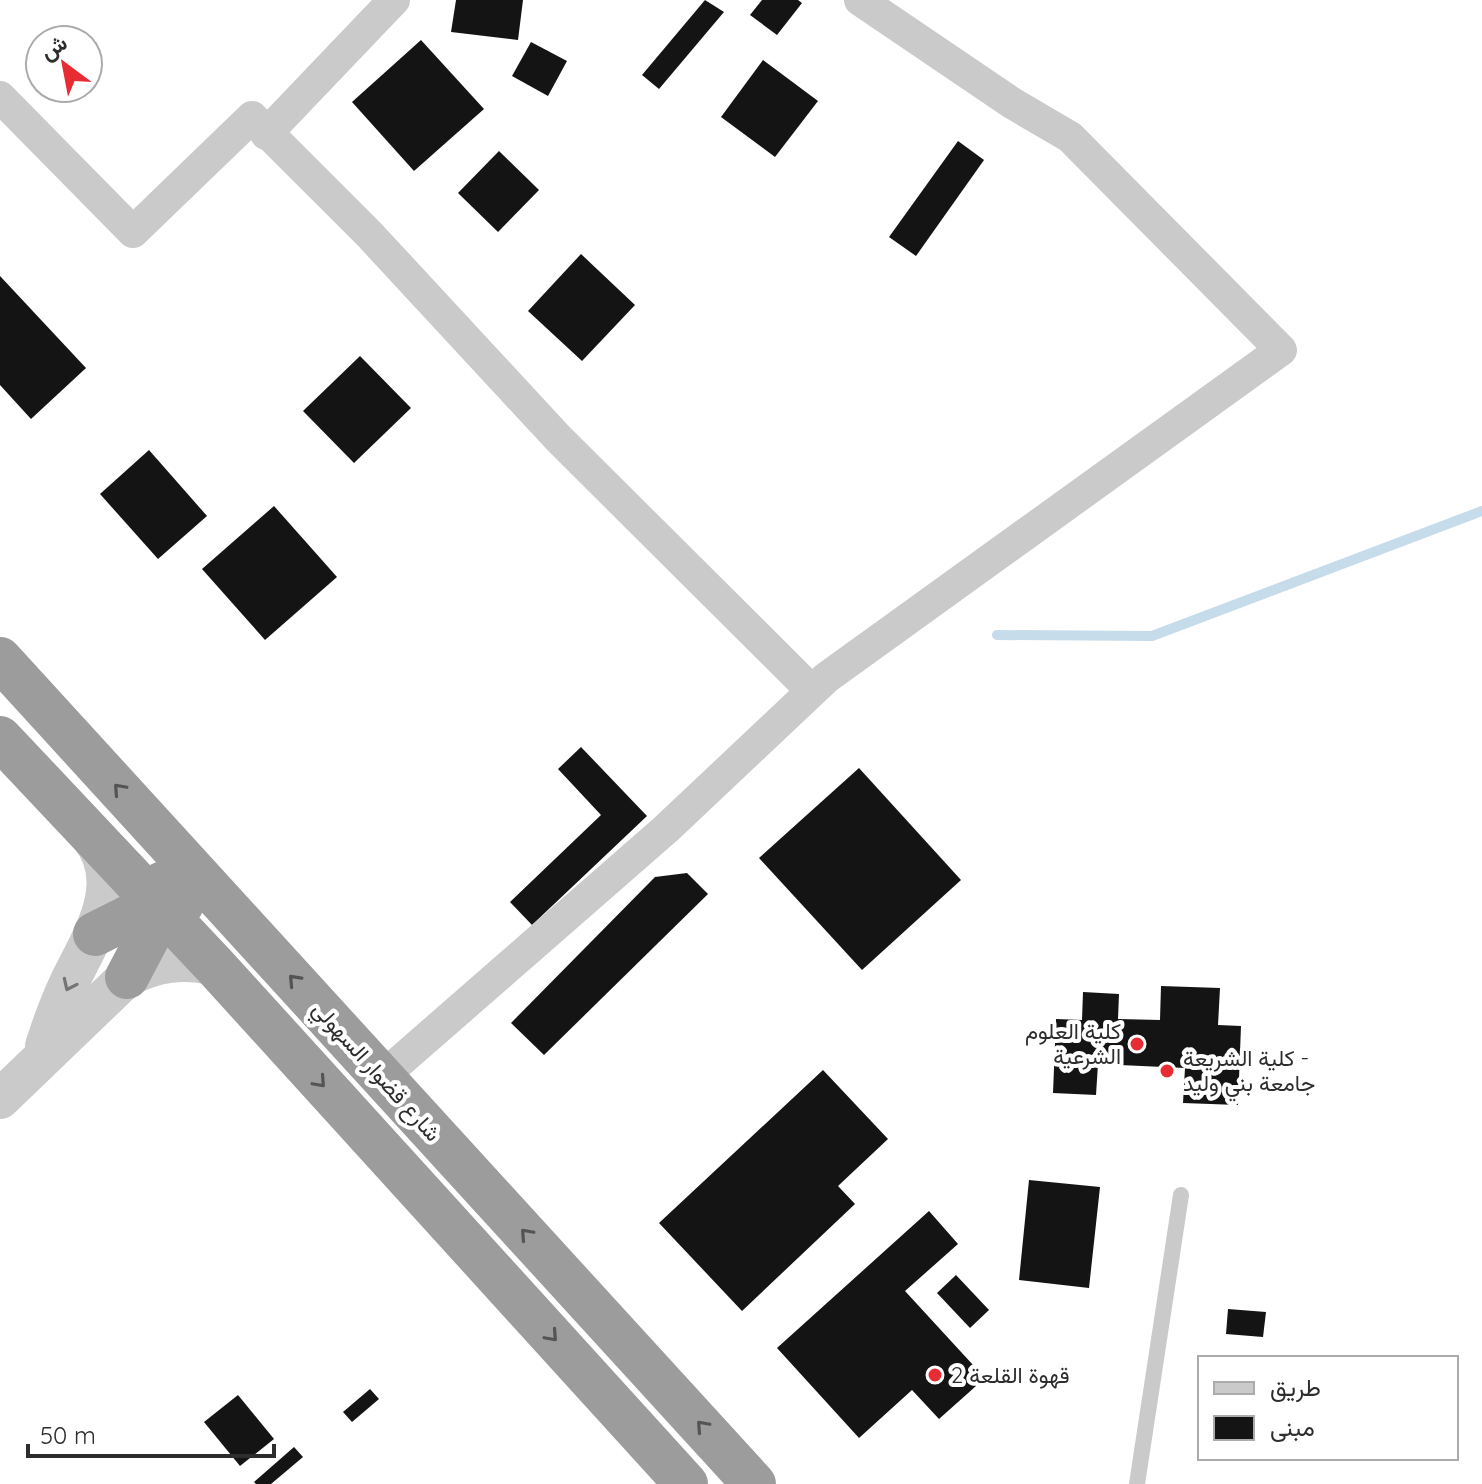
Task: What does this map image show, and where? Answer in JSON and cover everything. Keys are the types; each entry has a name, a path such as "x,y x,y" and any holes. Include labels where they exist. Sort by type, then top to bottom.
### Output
{"highway":[{"name":"شارع قضوار السهولي","path":"0,659 754,1484"},
{"path":"0,738 215,966 686,1484"},
{"path":"127,977 147,944 160,907 163,858 160,834"},
{"path":"95,934 137,913 160,907 183,904 229,909"}],"street":[{"path":"266,134 394,0"},
{"path":"382,1077 666,829 812,691 1281,350 1070,137 1012,103 860,0"},
{"path":"0,97 133,232 252,117 369,234 558,438 812,691"},
{"path":"41,1057 60,1005 104,911 106,879 100,847 90,836"},
{"path":"0,1099 127,977 152,966 179,961 215,966"}],"lane":[{"path":"1137,1484 1181,1195"}],"building":[{"path":"456,0 523,0 518,40 451,32"},
{"path":"705,0 724,12 659,89 642,75"},
{"path":"762,0 798,0 802,3 777,35 750,15"},
{"path":"421,40 484,109 414,171 352,102"},
{"path":"531,42 567,61 548,96 512,76"},
{"path":"763,60 818,101 775,157 721,117"},
{"path":"958,141 984,160 916,256 889,237"},
{"path":"499,151 539,190 498,232 458,193"},
{"path":"581,254 635,305 582,361 528,311"},
{"path":"0,276 86,368 31,419 0,385"},
{"path":"360,356 411,408 354,463 303,411"},
{"path":"149,450 207,516 158,559 100,494"},
{"path":"274,506 337,577 265,640 202,569"},
{"path":"581,747 647,816 532,925 510,902 601,815 558,769"},
{"path":"859,768 961,880 862,970 759,858"},
{"path":"687,873 708,894 544,1055 511,1023 655,877"},
{"path":"1161,986 1220,988 1218,1025 1241,1026 1238,1105 1183,1103 1185,1068 1098,1064 1096,1095 1053,1093 1056,1019 1082,1020 1083,992 1119,994 1118,1019 1160,1020"},
{"path":"823,1070 888,1139 838,1186 855,1204 742,1311 659,1223"},
{"path":"1029,1180 1100,1187 1089,1288 1019,1280"},
{"path":"929,1211 958,1244 905,1291 985,1378 939,1419 912,1390 859,1438 777,1348"},
{"path":"956,1275 989,1310 970,1328 937,1293"},
{"path":"1228,1309 1266,1312 1263,1337 1226,1334"},
{"path":"370,1389 379,1399 352,1422 343,1412"},
{"path":"238,1395 274,1439 240,1466 204,1422"},
{"path":"294,1447 303,1457 271,1484 254,1482"}],"waterway":[{"path":"997,635 1152,636 1482,511"}],"place":[{"name":"كلية العلوم الشرعية","path":"1137,1044"},
{"name":"كلية الشريعة - جامعة بني وليد","path":"1167,1071"},
{"name":"قهوة القلعة 2","path":"935,1375"}]}
